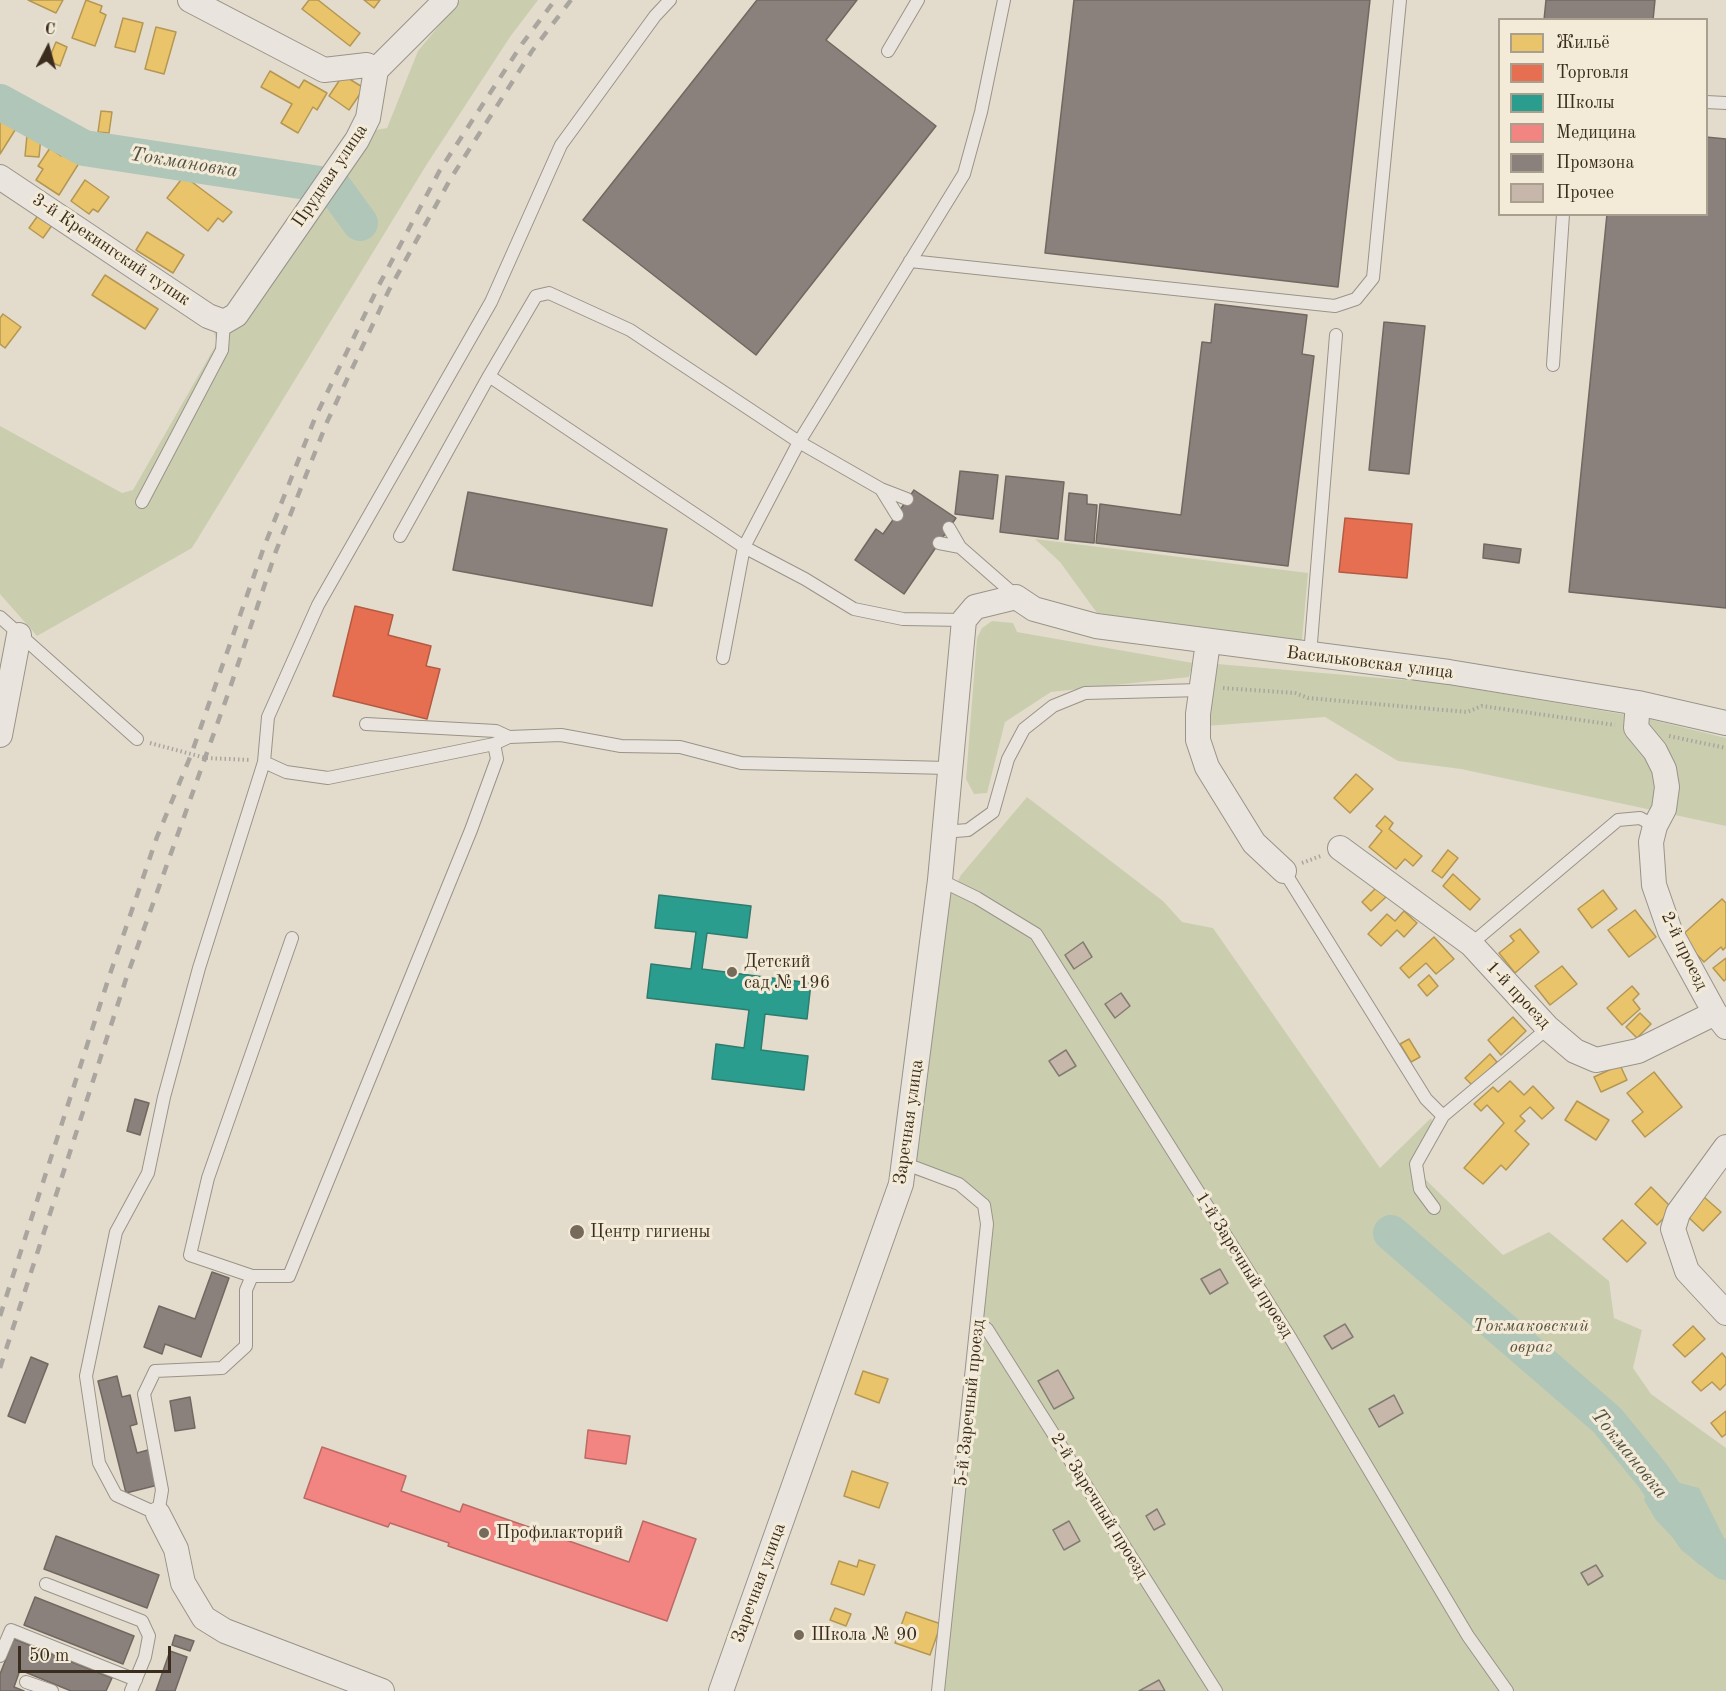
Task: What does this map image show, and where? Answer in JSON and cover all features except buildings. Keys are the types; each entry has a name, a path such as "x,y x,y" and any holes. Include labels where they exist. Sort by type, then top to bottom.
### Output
{"street":[{"path":"190,0 324,69 367,65 376,70 446,0"},
{"name":"Прудная улица","path":"224,322 236,315 357,140 368,118 376,70"},
{"name":"3-й Крекингский тупик","path":"0,177 208,316 224,322"},
{"path":"964,620 975,607 1016,597"},
{"name":"Васильковская улица","path":"1016,597 1034,609 1096,626 1310,656 1449,672 1638,703 1726,723"},
{"name":"Заречная улица","path":"721,1691 906,1164 940,880 948,768 964,620"},
{"path":"0,735 19,635"},
{"path":"1208,642 1201,690 1198,740 1207,767 1254,843 1284,871"},
{"path":"1636,728 1638,703"},
{"name":"2-й проезд","path":"1636,728 1655,752 1664,769 1667,787 1664,808 1655,826 1651,842 1654,885 1671,932 1720,1020"},
{"name":"1-й проезд","path":"1340,848 1472,944 1548,1028 1575,1050 1596,1060 1638,1051 1720,1020"},
{"path":"1726,1147 1678,1213 1672,1228 1687,1271 1726,1313"},
{"path":"158,1514 176,1550 183,1583 204,1618 225,1631 382,1691"}],"lane":[{"path":"252,1276 246,1290 246,1346 222,1368 155,1371 144,1394 162,1490 158,1514 116,1495 99,1463 86,1376 116,1232 148,1173 164,1097 199,968 264,762 268,717 318,605 490,302 561,145 655,15 669,0"},
{"path":"888,51 918,0"},
{"path":"723,658 744,548 799,442 964,174 981,112 1004,0"},
{"path":"910,261 1335,306 1356,298 1373,278 1400,0"},
{"path":"1708,102 1726,103"},
{"path":"1553,365 1563,216"},
{"path":"400,536 536,296 549,293 630,330 799,442 881,489 907,499"},
{"path":"142,502 222,350 224,322"},
{"path":"1310,656 1336,335"},
{"path":"489,376 744,548 805,579 854,609 903,619 964,620"},
{"path":"881,489 897,515"},
{"path":"949,528 960,547 1016,597"},
{"path":"939,543 960,547"},
{"path":"0,617 137,739"},
{"path":"943,832 969,830 993,812 1008,759 1024,729 1053,706 1085,693 1201,690"},
{"path":"366,724 496,731 509,737"},
{"path":"264,762 286,772 328,778 494,744 509,737 561,735 621,746 680,747 741,763 948,768"},
{"path":"292,938 208,1178 190,1256 252,1276 289,1276 471,830 497,759 494,744"},
{"path":"1472,944 1618,820 1640,818 1655,826"},
{"path":"1284,871 1426,1099 1443,1116"},
{"name":"1-й Заречный проезд","path":"940,880 977,898 1036,934 1291,1339 1468,1636 1507,1691"},
{"path":"1434,1208 1420,1189 1416,1164 1443,1116 1548,1028"},
{"name":"5-й Заречный проезд","path":"906,1164 959,1184 984,1205 987,1224 979,1323 938,1691"},
{"name":"2-й Заречный проезд","path":"979,1323 987,1329 1216,1691"},
{"path":"0,1656 11,1630 134,1685 145,1657 149,1636 142,1621 46,1584"},
{"path":"26,1682 52,1691"}],"path":[{"path":"1201,690 1233,687 1294,693 1308,698 1467,712 1482,706 1636,728 1726,748"},
{"path":"137,739 206,758 226,757 264,762"},
{"path":"1284,871 1340,848"}],"green space":[{"path":"460,0 538,0 510,37 427,164 192,548 37,636 0,594 0,426 122,493 133,490 217,343 214,333 223,312 230,308 253,268 277,244 347,135 387,128 418,51"},
{"path":"1035,539 1308,573 1302,640 1294,644 1097,613 1060,562"},
{"path":"992,621 1013,623 1017,632 1193,663 1189,677 1051,692 1005,722 987,793 974,794 966,779 977,638 982,628"},
{"path":"1217,664 1440,683 1645,718 1726,738 1726,826 1461,769 1398,761 1325,717 1206,726"},
{"name":"Токмаковский овраг","path":"1027,797 1163,901 1182,922 1213,928 1380,1168 1431,1118 1436,1131 1423,1159 1424,1178 1503,1255 1549,1232 1609,1281 1614,1318 1642,1330 1633,1368 1651,1394 1726,1448 1726,1691 933,1691 982,1223 979,1207 959,1189 913,1175 948,899 961,875"}],"shaded area":[{"path":"1653,1476 1699,1488 1726,1542 1726,1580 1698,1564 1656,1520 1644,1500"}],"waterway":[{"name":"Токмановка","path":"0,102 84,148 333,186 360,223"},
{"name":"Токмановка","path":"1391,1233 1607,1420 1653,1476 1694,1537 1726,1562"}],"railway":[{"path":"0,1316 109,977 157,837 191,755 264,547 315,418 379,285 440,170 522,44 555,0"},
{"path":"0,1368 126,979 229,691 276,551 327,422 389,290 451,178 532,51 571,0"}],"place":[{"name":"Детский сад № 196","path":"732,972"},
{"name":"Центр гигиены","path":"577,1232"},
{"name":"Профилакторий","path":"484,1533"},
{"name":"Школа № 90","path":"799,1635"}]}
